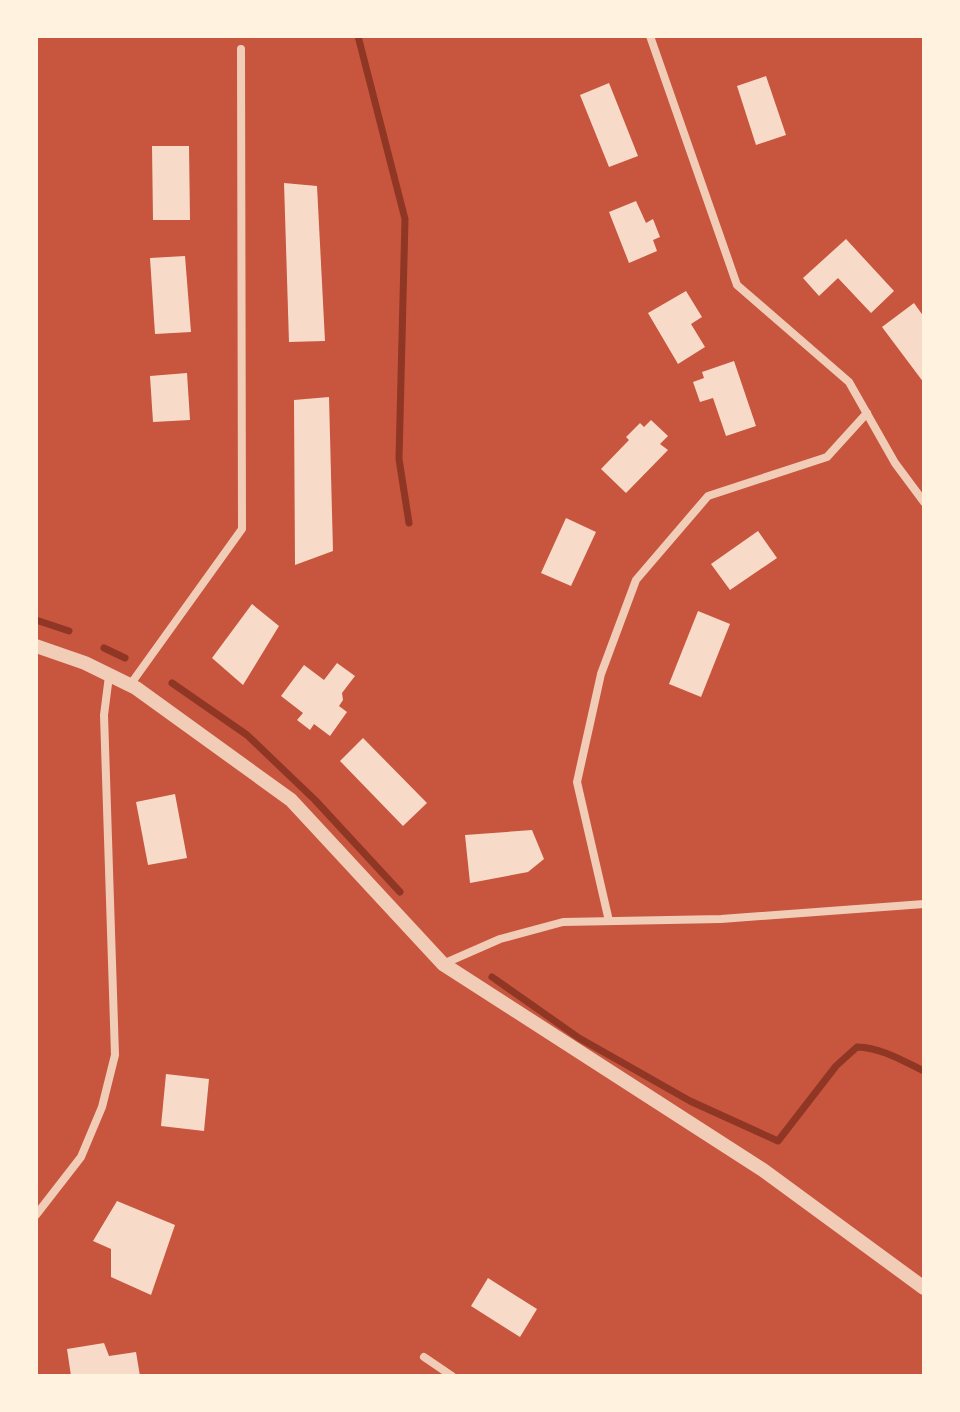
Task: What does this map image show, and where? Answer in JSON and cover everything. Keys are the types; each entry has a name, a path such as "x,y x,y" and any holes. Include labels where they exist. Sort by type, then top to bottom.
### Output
{"street":[{"path":"650,36 737,285 849,382 895,463 924,502"},
{"path":"130,685 242,529 241,49"},
{"path":"609,921 577,782 601,674 636,580 708,496 827,457 867,413"},
{"path":"36,646 130,685 291,800 443,964 763,1170 924,1288"},
{"path":"36,1215 81,1157 102,1107 115,1055 104,715 109,676"},
{"path":"443,964 500,939 563,922 721,919 924,904"},
{"path":"424,1357 452,1376"}],"building":[{"path":"766,76 786,135 756,145 737,86"},
{"path":"609,83 638,156 609,167 580,95"},
{"path":"152,146 189,146 190,220 153,220"},
{"path":"284,183 317,186 325,341 289,342"},
{"path":"636,201 646,223 653,219 660,237 653,240 657,251 629,263 609,212"},
{"path":"846,239 894,291 871,313 838,278 819,296 803,278"},
{"path":"185,256 191,332 155,334 150,258"},
{"path":"686,291 702,317 691,324 705,347 678,364 648,313"},
{"path":"914,303 924,317 924,383 882,327"},
{"path":"734,361 756,426 726,436 713,398 700,402 693,382 704,378 702,372"},
{"path":"187,373 190,420 153,422 150,376"},
{"path":"329,397 333,551 295,565 294,400"},
{"path":"651,420 668,436 660,444 668,450 626,493 601,469 629,440 626,437 640,423 644,427"},
{"path":"566,518 596,532 571,586 541,573"},
{"path":"758,531 777,558 730,590 711,564"},
{"path":"252,604 279,626 243,685 212,658"},
{"path":"698,611 730,624 701,697 669,684"},
{"path":"337,663 355,676 342,693 343,700 339,706 347,712 330,736 314,724 310,730 297,720 303,713 281,696 304,665 324,680"},
{"path":"363,738 427,803 403,826 340,761"},
{"path":"175,794 187,858 148,865 136,802"},
{"path":"532,830 544,859 528,872 470,883 465,835"},
{"path":"166,1074 209,1079 204,1131 161,1126"},
{"path":"117,1201 175,1225 151,1295 111,1277 111,1249 93,1241"},
{"path":"488,1278 537,1309 520,1337 471,1306"},
{"path":"104,1343 109,1356 136,1352 140,1376 71,1376 67,1349"}],"waterway":[{"path":"358,36 405,219 399,459 409,523"},
{"path":"36,620 69,631"},
{"path":"104,648 125,658"},
{"path":"172,683 247,735 315,800 400,892"},
{"path":"492,977 579,1038 690,1101 778,1141 836,1066 857,1047 883,1052 924,1071"}]}
